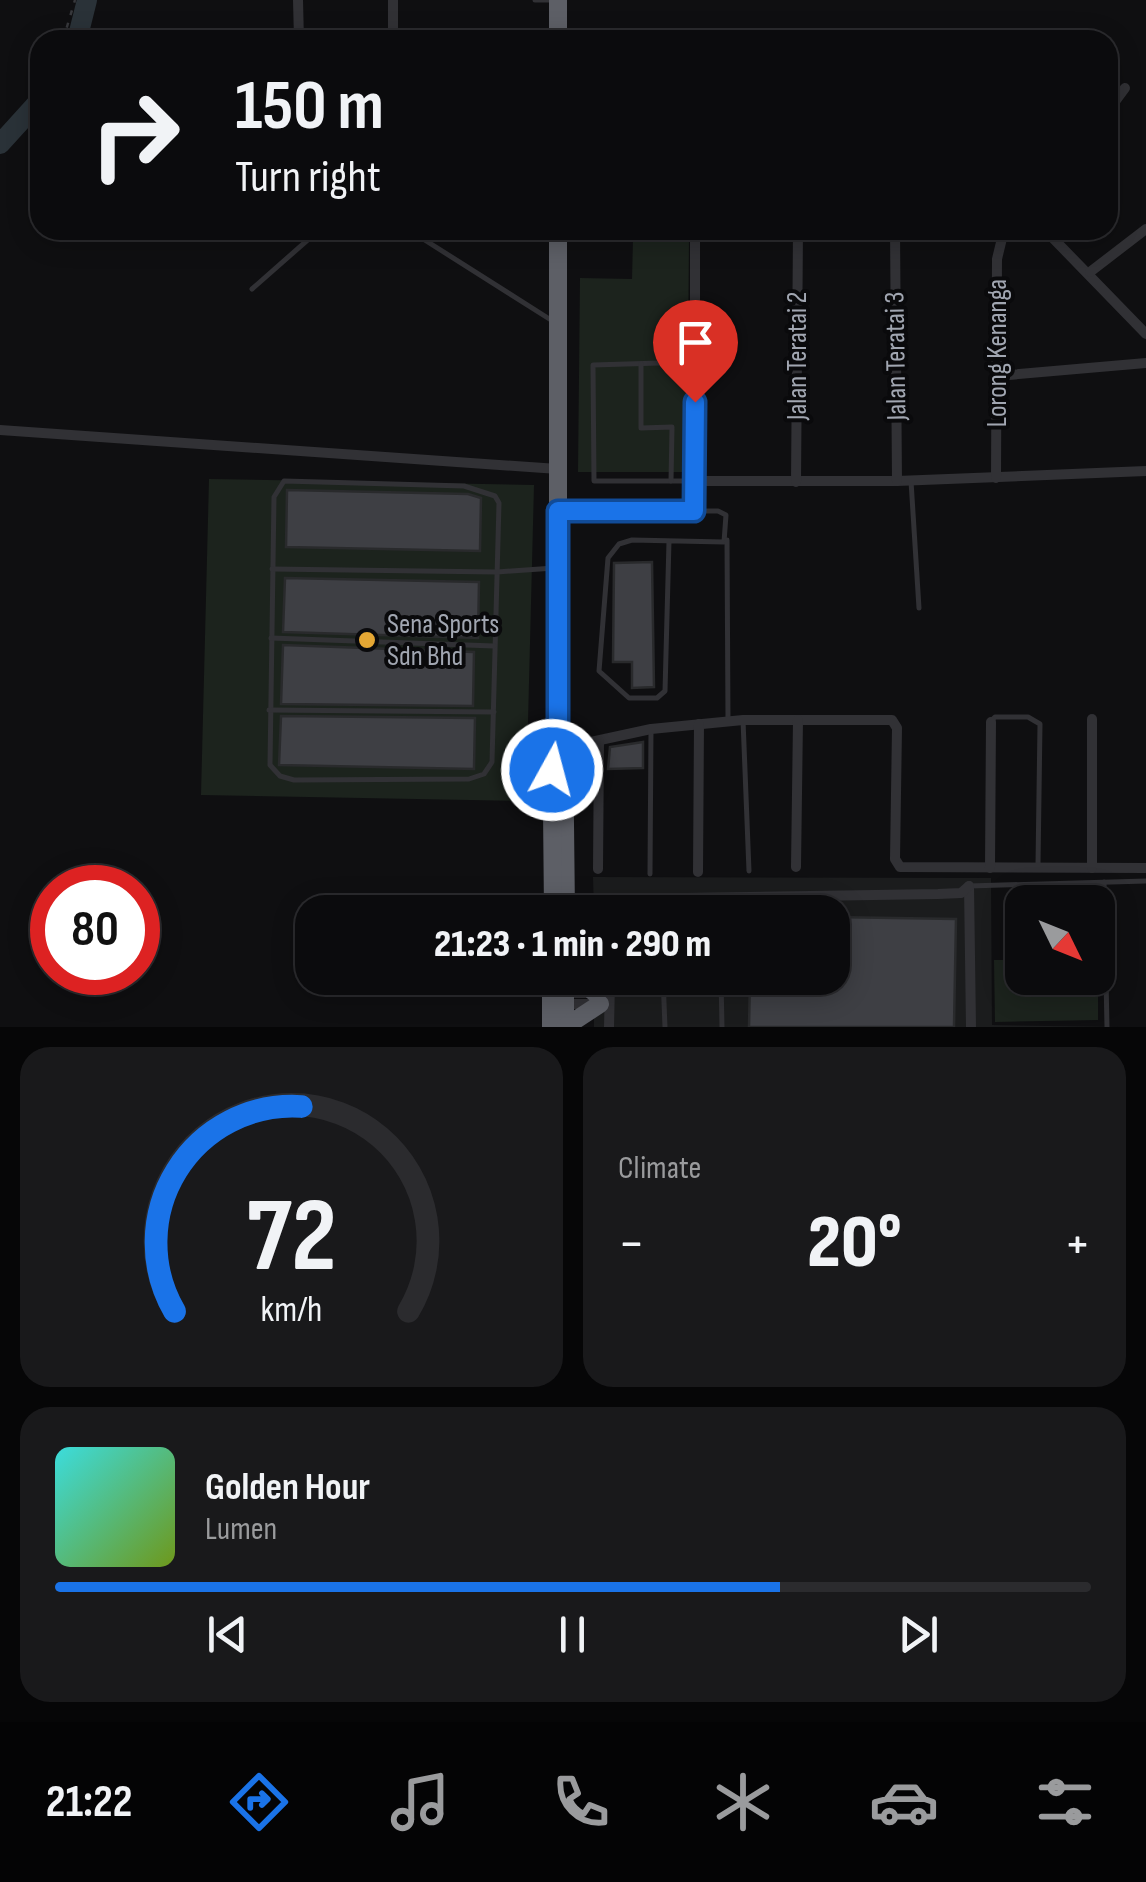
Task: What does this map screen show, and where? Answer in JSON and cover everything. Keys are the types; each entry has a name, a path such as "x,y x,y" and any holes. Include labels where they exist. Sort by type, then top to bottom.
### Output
{"highway":[{"path":"556,0 556,30"},
{"path":"558,240 558,568 566,740 566,895"},
{"path":"553,895 552,734 566,740"},
{"path":"558,996 565,1027 602,1004 594,995"}],"street":[{"path":"298,0 299,30"},
{"path":"393,0 394,30"},
{"path":"1118,97 1125,88"},
{"path":"1090,272 1146,229"},
{"path":"695,240 695,481 911,481 1146,471"},
{"name":"Jalan Teratai 2","path":"796,482 798,240"},
{"name":"Jalan Teratai 3","path":"894,240 897,481"},
{"name":"Lorong Kenanga","path":"996,478 997,260 1002,240"},
{"path":"1056,240 1146,334"},
{"path":"997,376 1146,364"},
{"path":"0,430 558,469"},
{"path":"1092,719 1092,868"},
{"path":"566,740 599,741 650,729 743,720 894,722 895,859 900,867 1146,868"},
{"path":"796,867 798,720"},
{"path":"990,868 991,722"},
{"path":"698,872 699,724"},
{"path":"598,869 599,741"},
{"path":"850,895 950,894 969,886 971,1027"},
{"path":"604,995 602,1004 610,1027"},
{"path":"602,1004 605,995"},
{"path":"558,996 602,1004"}],"lane":[{"path":"536,0 556,0"},
{"path":"252,290 310,240"},
{"path":"425,240 558,325"},
{"path":"694,511 695,481 594,481 593,366 696,362"},
{"path":"641,364 641,428 672,426 671,481"},
{"path":"284,480 464,486 488,492 499,503 497,572 492,762 478,777 294,780 280,776 270,764 269,710 274,492 284,480"},
{"path":"911,481 919,608"},
{"path":"558,511 725,513 728,721"},
{"path":"668,541 666,691 657,698 629,698 607,683 598,666 605,565 613,549 625,541 727,540"},
{"path":"272,569 497,572 558,568"},
{"path":"271,638 494,646"},
{"path":"269,710 494,712"},
{"path":"991,722 995,717 1020,717 1040,724 1038,868"},
{"path":"743,720 748,870"},
{"path":"650,729 650,874"},
{"path":"969,886 1146,881"},
{"path":"1104,882 1107,1027"},
{"path":"664,995 665,1027"},
{"path":"721,995 722,1027"}],"path":[{"path":"66,30 75,0"}],"shaded area":[{"path":"633,240 689,240 687,472 578,472 580,278 632,279"},
{"name":"Sena Sports Sdn Bhd","path":"209,479 534,485 526,801 201,795"},
{"path":"593,877 991,878 992,1025 1119,1027 594,1027 594,995 850,995 850,895 594,895"},
{"path":"994,960 1005,960 1005,995 1098,995 1098,1020 995,1022"}],"building":[{"path":"287,490 468,494 481,498 480,551 286,547"},
{"path":"652,562 654,687 632,688 632,662 613,662 614,563"},
{"path":"285,578 479,582 478,638 283,632"},
{"path":"283,645 474,652 473,706 281,704"},
{"path":"281,716 475,718 474,769 279,765"},
{"path":"643,742 643,768 608,769 610,747"},
{"path":"850,917 956,919 954,1027 749,1027 750,995 850,995"}],"waterway":[{"path":"80,30 87,0"},
{"path":"0,144 30,111"}],"place":[{"name":"Sena Sports Sdn Bhd","path":"367,640"}],"route":[{"path":"552,770 552,734 558,721 558,511 694,511 695,402"}]}
